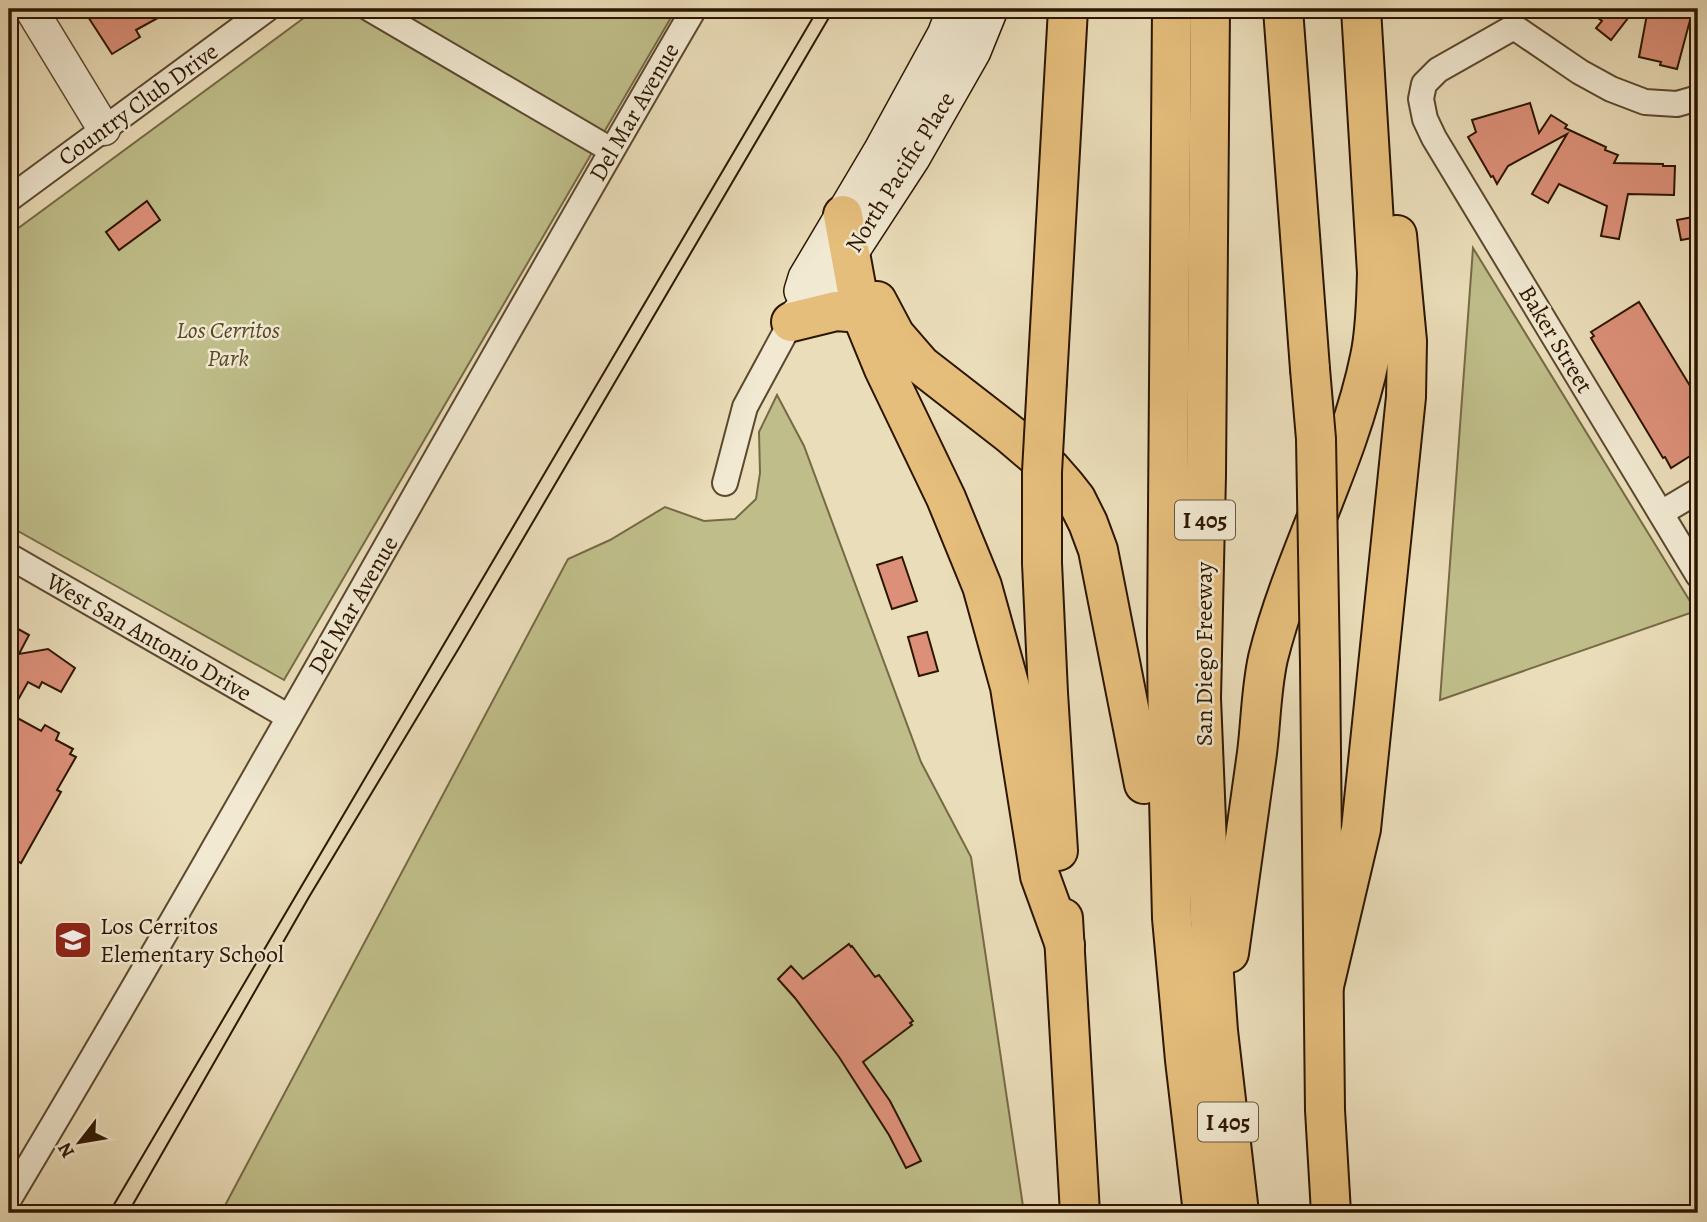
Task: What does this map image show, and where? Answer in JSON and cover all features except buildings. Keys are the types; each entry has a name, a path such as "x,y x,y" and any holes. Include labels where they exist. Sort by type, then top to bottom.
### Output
{"highway":[{"path":"1068,9 1042,472 1042,563 1080,1213"},
{"name":"I 405","path":"1147,9 1144,784 1155,974 1178,1213"},
{"path":"1172,9 1167,635 1172,918 1203,1213"},
{"path":"1185,9 1182,775 1202,1121 1216,1213"},
{"name":"San Diego Freeway","path":"1210,9 1201,698 1210,919 1218,1031 1240,1213"},
{"path":"1283,9 1316,439 1325,1110 1331,1213"},
{"path":"1218,1031 1268,659 1279,620 1360,399 1370,355 1377,273 1361,9"},
{"path":"1324,986 1360,829 1406,397 1407,341 1402,271 1367,9"},
{"path":"843,215 850,253 874,316 884,369 946,498 982,586 1010,687 1040,876 1065,945"},
{"path":"791,322 836,311 874,316 921,365 1051,469 1076,499 1098,550 1144,784"}],"main road":[{"name":"North Pacific Place","path":"791,322 806,278 888,138 945,35 956,9"},
{"name":"North Pacific Place","path":"791,322 824,289 919,146 973,51 989,9"}],"street":[{"path":"31,9 104,129"},
{"name":"Country Club Drive","path":"9,199 267,9"},
{"path":"370,9 611,150"},
{"name":"Del Mar Avenue","path":"9,1199 289,718 611,150 694,9"},
{"path":"1510,18 1580,72 1611,89 1645,102 1677,104 1698,98"},
{"name":"Baker Street","path":"1510,18 1438,70 1424,84 1420,99 1425,119 1698,576"},
{"name":"North Pacific Place","path":"725,483 745,407 791,322"},
{"path":"1661,513 1698,491"},
{"name":"West San Antonio Drive","path":"9,556 289,718"}],"green space":[{"name":"Los Cerritos Park","path":"316,9 676,9 284,680 9,526 9,235"},
{"path":"1473,248 1696,611 1440,700"},
{"path":"777,395 804,446 921,762 971,857 1024,1213 221,1213 568,559 610,540 665,507 704,521 735,519 756,499 760,473 759,432"}],"tram line":[{"path":"109,1213 818,9"},
{"path":"128,1213 309,897 459,648 834,9"}],"place":[{"name":"Los Cerritos Elementary School","path":"73,940"}]}
